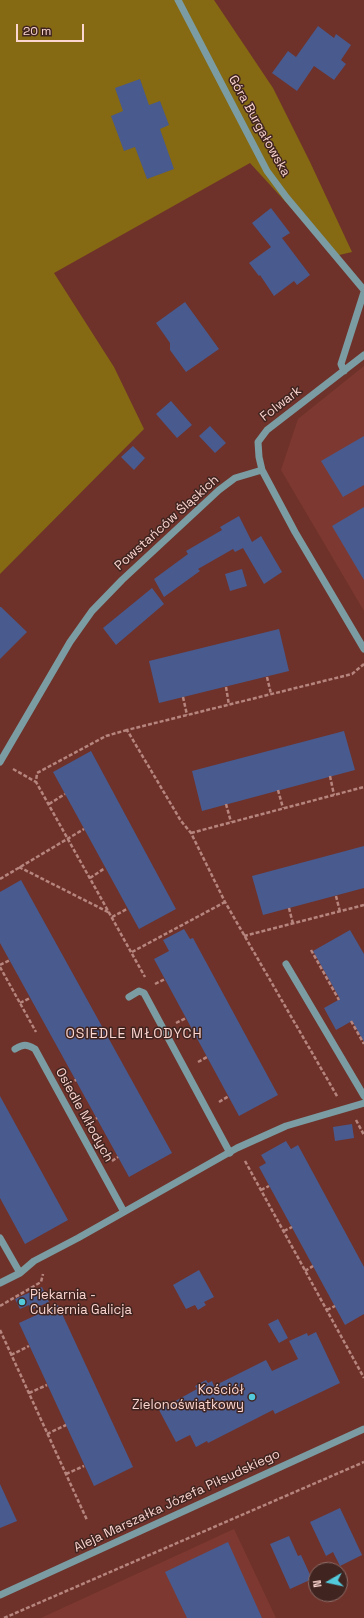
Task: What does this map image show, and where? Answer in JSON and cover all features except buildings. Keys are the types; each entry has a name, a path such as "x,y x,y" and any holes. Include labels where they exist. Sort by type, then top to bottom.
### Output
{"street":[{"name":"Góra Burgałowska","path":"178,0 267,171 287,198 364,291"},
{"path":"344,371 341,364 364,291"},
{"name":"Folwark","path":"262,470 258,442 267,430 364,355"},
{"path":"262,470 295,532 364,649"},
{"name":"Powstańców Śląskich","path":"0,762 70,642 92,611 122,580 219,490 236,478 262,470"},
{"path":"286,964 364,1096"},
{"path":"129,997 139,991 144,993 230,1153"},
{"name":"Osiedle Młodych","path":"15,1049 28,1044 35,1050 124,1212"},
{"path":"0,1284 20,1273 34,1261 237,1148 286,1126 364,1103"},
{"path":"0,1238 20,1273"},
{"name":"Aleja Marszałka Józefa Piłsudskiego","path":"0,1595 364,1429"}],"path":[{"path":"36,782 37,773 106,736 352,674 364,664"},
{"path":"267,677 271,694"},
{"path":"226,687 230,705"},
{"path":"183,698 187,715"},
{"path":"127,730 181,821 191,833 225,902 244,936 318,1066 345,1108"},
{"path":"12,768 36,782 147,980"},
{"path":"330,776 334,795"},
{"path":"191,833 364,787"},
{"path":"278,790 283,808"},
{"path":"48,804 65,794"},
{"path":"226,804 231,822"},
{"path":"0,879 84,829"},
{"path":"19,867 110,912"},
{"path":"90,878 105,868"},
{"path":"336,896 340,912"},
{"path":"132,952 225,902"},
{"path":"244,936 364,906"},
{"path":"112,917 127,908"},
{"path":"289,908 293,924"},
{"path":"311,950 339,1000"},
{"path":"0,965 10,960"},
{"path":"150,987 165,979"},
{"path":"20,1003 30,998"},
{"path":"351,1021 364,1044"},
{"path":"354,1117 364,1135"},
{"path":"237,1148 364,1378"},
{"path":"261,1190 269,1186"},
{"path":"284,1231 292,1227"},
{"path":"305,1270 313,1266"},
{"path":"327,1310 335,1306"},
{"path":"0,1330 87,1520"},
{"path":"12,1355 29,1346"},
{"path":"29,1393 47,1385"},
{"path":"47,1434 66,1425"},
{"path":"4,1618 364,1462"},
{"path":"66,1474 84,1466"}],"shaded area":[{"path":"0,0 214,0 273,88 310,162 352,252 335,256 250,163 54,273 114,367 144,429 0,574"},
{"path":"364,366 364,611 281,470 298,419"},
{"path":"234,1529 276,1618 41,1618"}],"place":[{"name":"Piekarnia - Cukiernia Galicja","path":"22,1302"},
{"name":"Kościół Zielonoświątkowy","path":"252,1397"}],"district":[{"name":"OSIEDLE MŁODYCH","path":"134,1034"}]}
